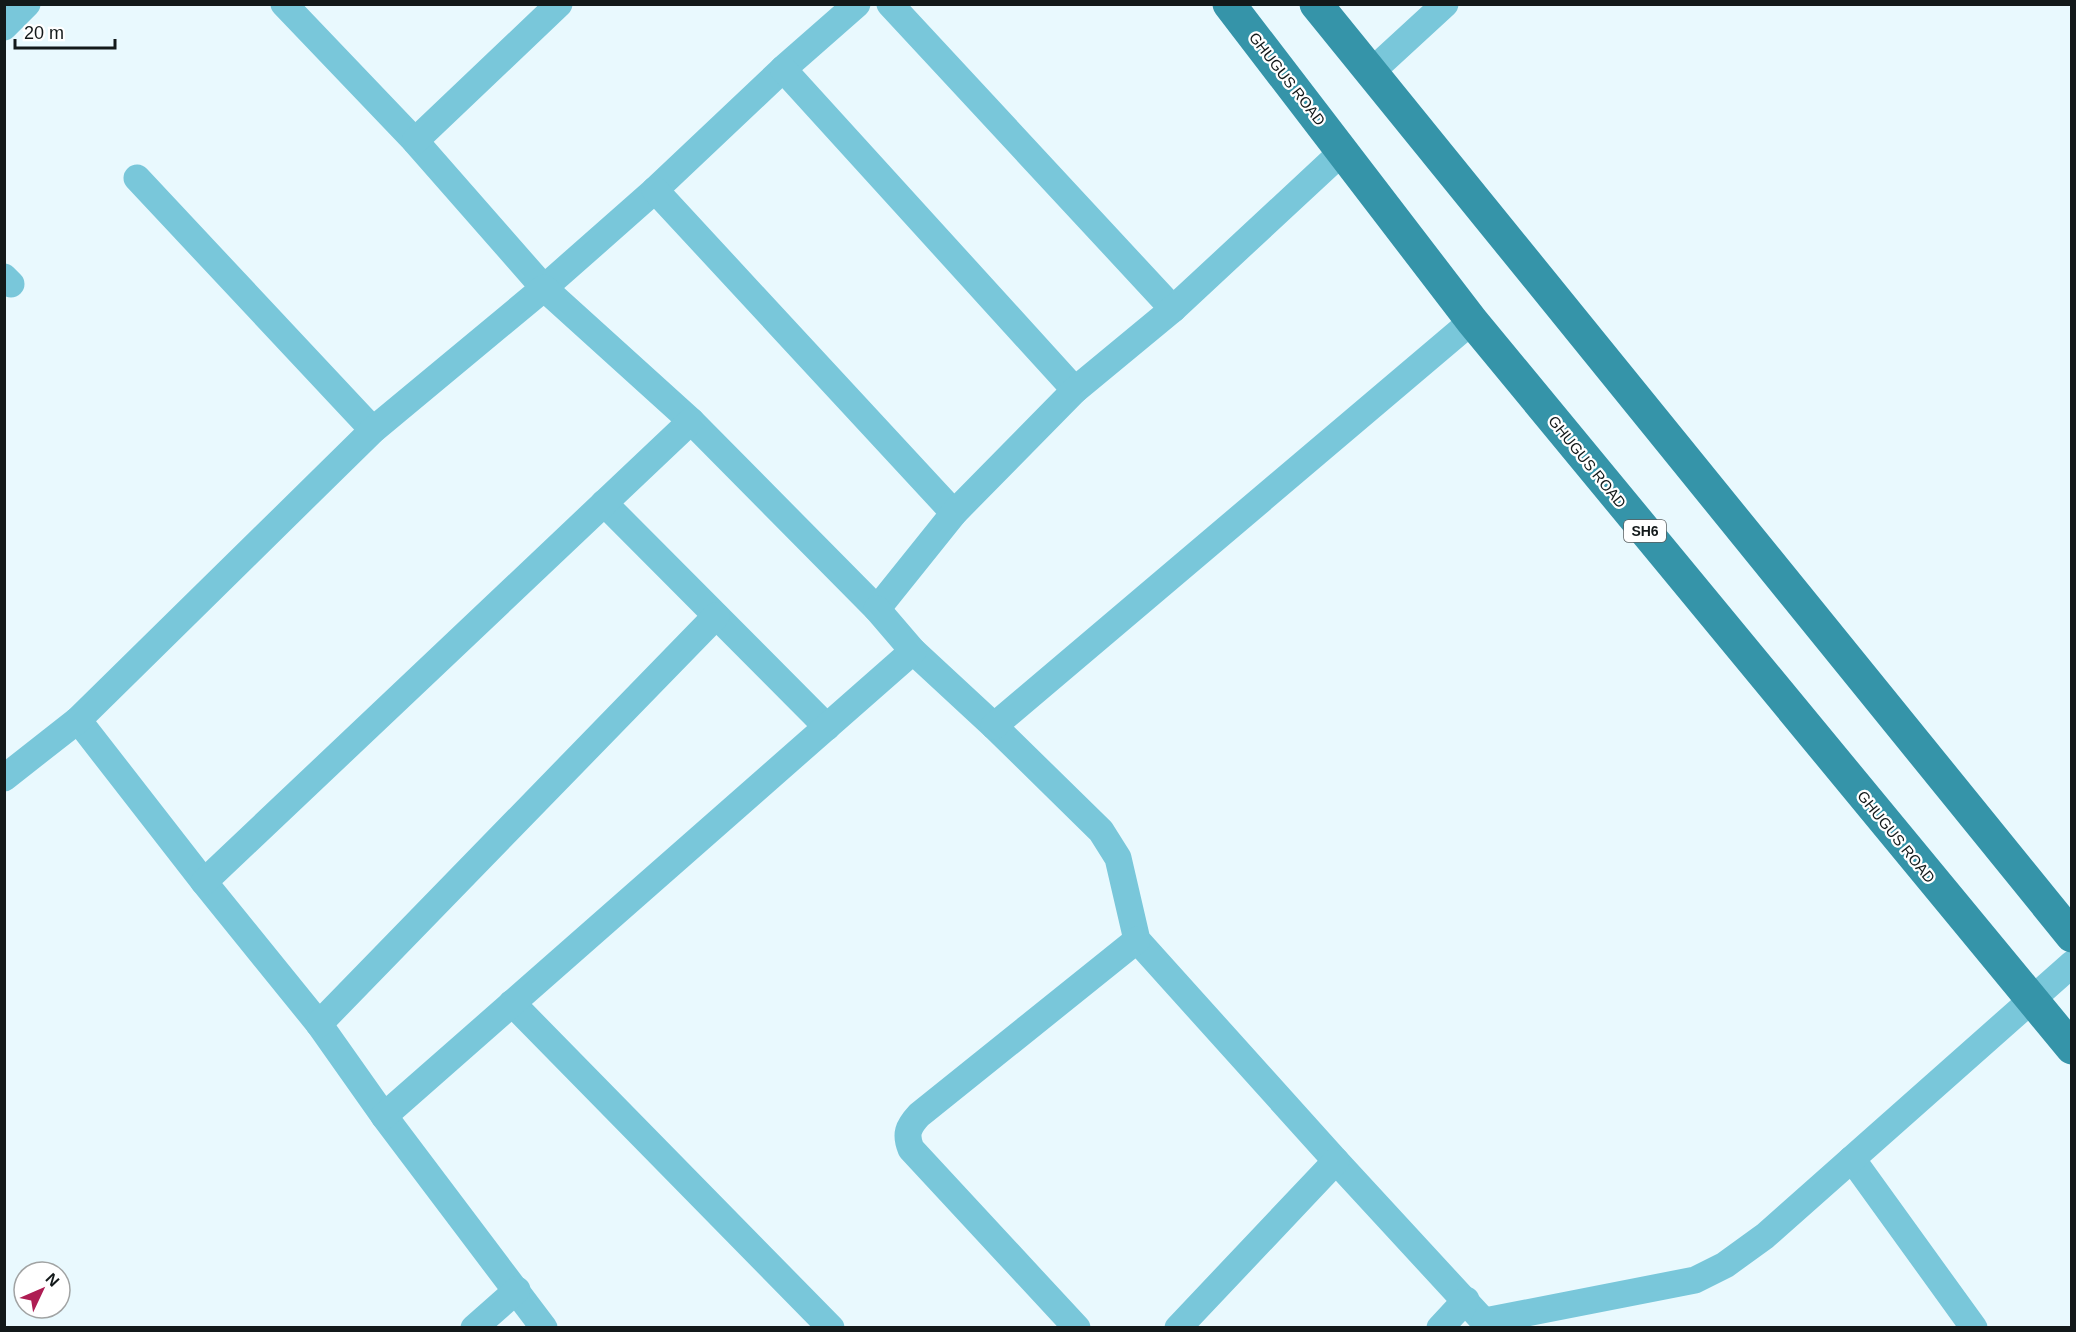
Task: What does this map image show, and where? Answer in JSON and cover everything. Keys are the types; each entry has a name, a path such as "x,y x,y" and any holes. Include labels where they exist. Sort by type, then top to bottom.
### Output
{"main road":[{"name":"GHUGUS ROAD","path":"1229,4 1472,321 2072,1048"},
{"path":"1316,4 1370,74 2072,936"}],"street":[{"path":"4,27 27,4"},
{"path":"284,4 415,141 544,288 691,421 877,609 913,651 994,726 1101,831 1118,858 1137,940 1487,1324 1695,1280 1725,1265 1765,1236 2072,964"},
{"path":"415,141 559,4"},
{"path":"5,776 78,720 373,430 544,288 655,190 783,69 857,4"},
{"path":"890,4 1173,309"},
{"path":"1370,74 1445,4"},
{"path":"783,69 1075,390"},
{"path":"877,609 954,513 1075,390 1173,309 1343,152"},
{"path":"137,178 373,430"},
{"path":"655,190 954,513"},
{"path":"994,726 1472,321"},
{"path":"204,882 691,421"},
{"path":"604,503 828,727"},
{"path":"319,1024 716,616"},
{"path":"384,1116 913,651"},
{"path":"78,720 204,882 319,1024 384,1116 544,1328"},
{"path":"1077,1328 911,1149 907,1138 911,1125 919,1115 1137,940"},
{"path":"512,1003 831,1328"},
{"path":"1852,1159 1962,1323"},
{"path":"1178,1328 1336,1161"},
{"path":"474,1328 517,1290"},
{"path":"1440,1328 1466,1300"}]}
